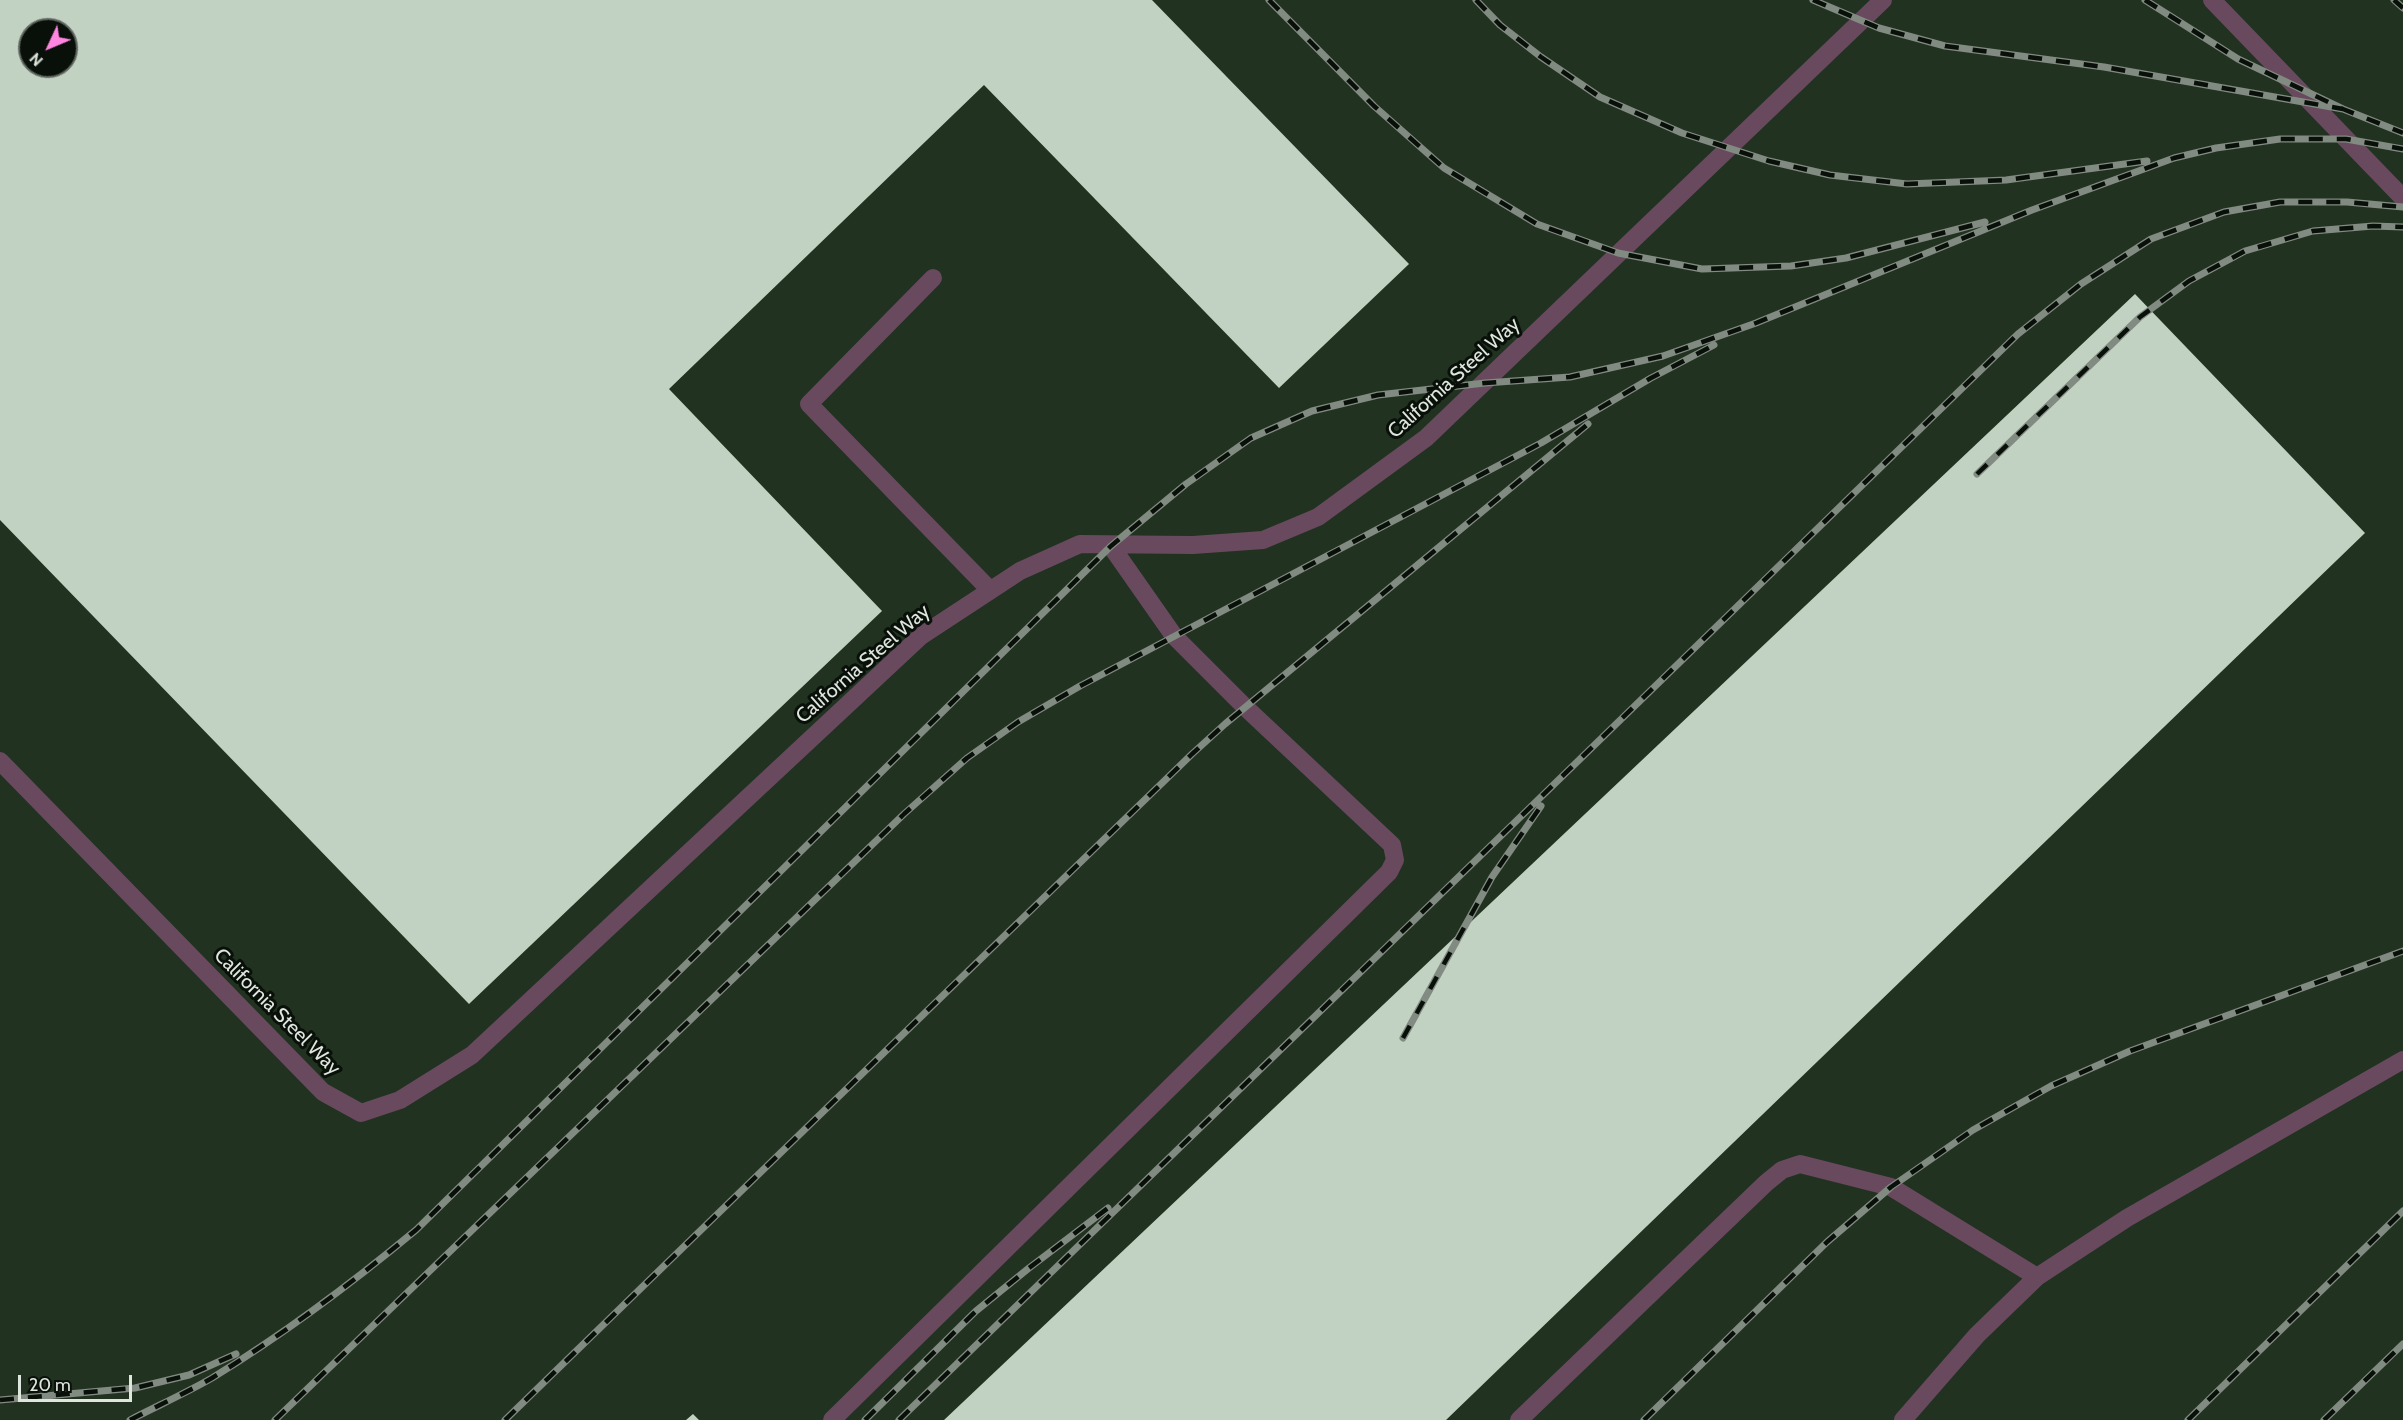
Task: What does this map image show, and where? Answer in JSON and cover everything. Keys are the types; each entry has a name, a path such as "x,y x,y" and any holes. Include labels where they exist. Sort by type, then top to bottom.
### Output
{"lane":[{"name":"California Steel Way","path":"0,761 323,1092 361,1113 400,1100 472,1055 921,636 990,590 1020,571 1080,544 1193,545 1263,540 1318,517 1426,438 1883,0"},
{"path":"2212,0 2403,198"},
{"path":"933,278 809,404 990,590"},
{"path":"832,1420 1381,880 1389,872 1395,860 1392,845 1245,707 1174,636 1111,546"},
{"path":"1903,1420 1977,1335 2037,1277 2127,1218 2403,1060"},
{"path":"1519,1420 1766,1183 1782,1170 1800,1164 1891,1187 2037,1277"}],"shaded area":[{"path":"0,0 2403,0 2403,1420 0,1420"}],"building":[{"path":"0,0 1152,0 1409,264 1279,388 984,85 669,389 882,611 469,1004 0,520"},
{"path":"2135,294 2365,533 1446,1420 944,1420"},
{"path":"693,1414 699,1420 686,1420"}],"railway":[{"path":"1269,0 1374,106 1444,168 1537,224 1618,253 1702,269 1791,266 1846,258 1985,222"},
{"path":"1476,0 1500,25 1541,57 1600,97 1682,133 1769,161 1830,175 1907,184 2006,180 2147,161"},
{"path":"1813,0 1879,28 1945,46 2104,67 2343,109"},
{"path":"2145,0 2238,59 2343,109 2403,133"},
{"path":"2394,0 2403,8"},
{"path":"130,1420 212,1378 265,1344 342,1289 416,1230 1111,546 1186,484 1251,438 1312,411 1378,395 1485,383 1570,377 1663,356 1756,323 2032,210 2174,158 2216,148 2280,139 2346,139 2403,149"},
{"path":"899,1420 2018,334 2081,284 2151,239 2224,212 2280,202 2347,202 2403,207"},
{"path":"1977,474 2140,317 2189,281 2245,251 2313,231 2373,226 2403,227"},
{"path":"275,1420 904,814 967,758 1018,722 1080,686 1541,443 1651,378 1714,345"},
{"path":"505,1420 1192,754 1225,724 1588,424"},
{"path":"1403,1038 1492,877 1541,806"},
{"path":"1644,1420 1827,1242 1891,1187 1973,1130 2051,1086 2130,1051 2403,951"},
{"path":"865,1420 976,1311 1108,1208"},
{"path":"2188,1420 2403,1211"},
{"path":"2324,1420 2403,1344"},
{"path":"0,1400 135,1388 189,1375 236,1354"}]}
